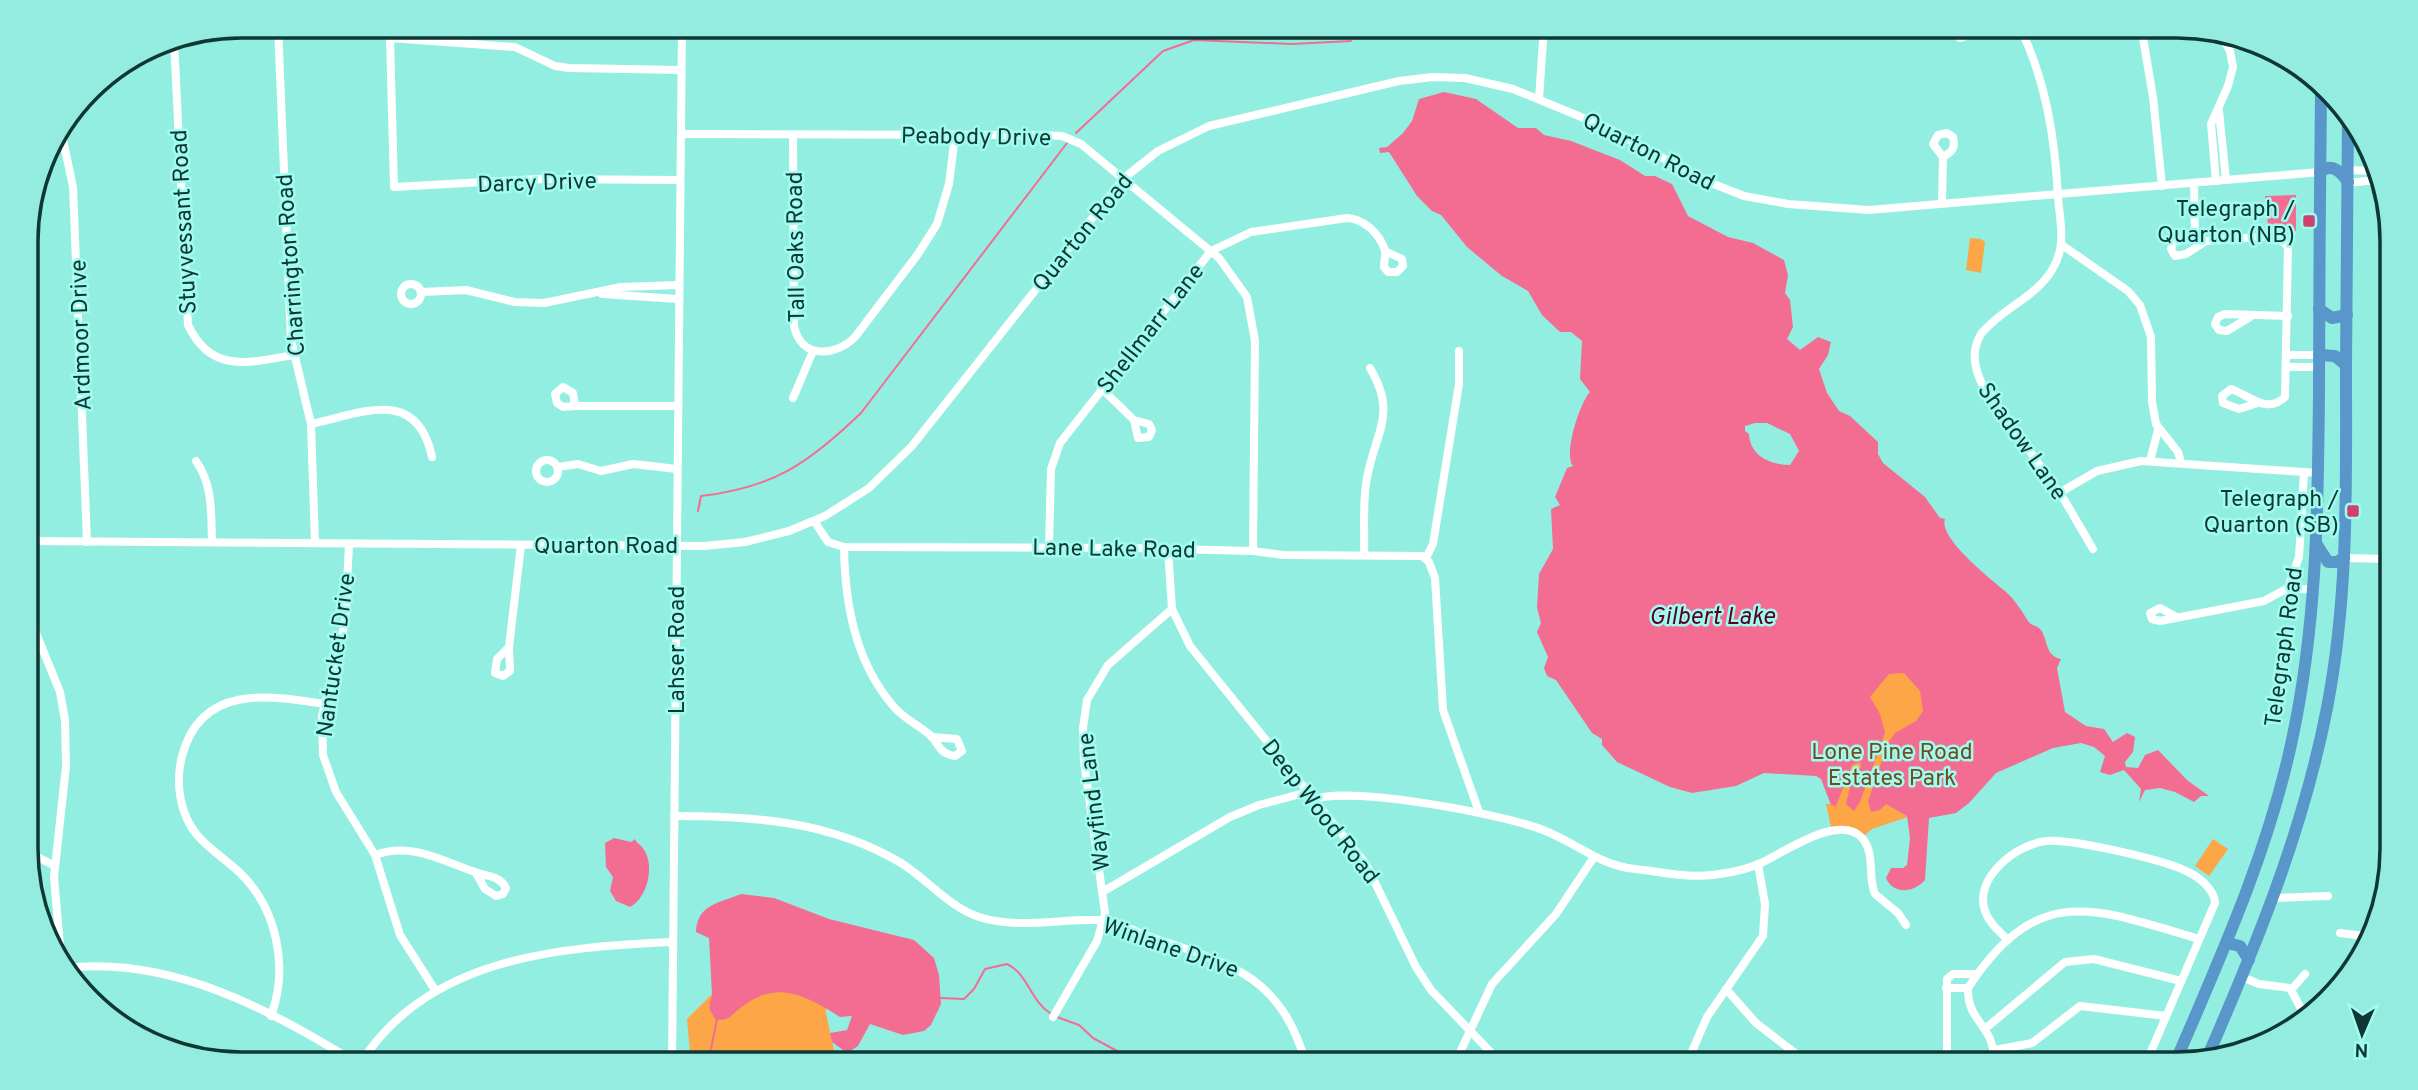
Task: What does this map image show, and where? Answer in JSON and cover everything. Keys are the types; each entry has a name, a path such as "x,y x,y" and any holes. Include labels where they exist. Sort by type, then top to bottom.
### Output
{"highway":[{"name":"Telegraph Road","path":"2180,1051 2258,863 2285,770 2305,669 2315,590 2317,545 2320,98"},
{"path":"2211,1049 2275,898 2306,799 2327,708 2337,641 2344,558 2348,134"},
{"path":"2320,172 2329,168 2336,169 2348,176"},
{"path":"2319,309 2332,318 2347,315"},
{"path":"2319,361 2335,356 2346,365"},
{"path":"2317,545 2328,562 2344,558"},
{"path":"2227,943 2240,946 2249,960"}],"street":[{"name":"Charrington Road","path":"279,39 293,355 311,424 315,543"},
{"name":"Darcy Drive","path":"390,39 394,187 539,179 680,180"},
{"name":"Darcy Drive","path":"404,39 516,47 555,66 569,68 681,69"},
{"name":"Lahser Road","path":"673,1052 682,39"},
{"path":"1539,99 1543,39"},
{"path":"2023,39 2048,110 2056,156 2062,245 2128,291 2140,304 2151,337 2152,402 2158,430 2150,461"},
{"path":"2143,39 2162,186"},
{"path":"2216,181 2211,124 2219,111 2232,67 2227,45"},
{"name":"Stuyvessant Road","path":"174,50 188,325 205,351 223,360 248,362 293,355"},
{"name":"Quarton Road","path":"39,542 677,546 745,542 814,521 869,488 912,446 1124,178 1158,150 1209,126 1399,80 1433,76 1465,78 1500,85 1617,132 1702,179 1750,198 1855,210 2320,172"},
{"path":"2219,111 2226,180"},
{"name":"Peabody Drive","path":"681,134 1062,136 1081,144 1212,251 1242,287 1255,331 1253,551"},
{"name":"Tall Oaks Road","path":"793,135 793,326 802,343 813,351"},
{"path":"793,398 813,351 829,353 847,346 918,254 937,224 946,200 955,135"},
{"name":"Ardmoor Drive","path":"64,143 74,187 86,541"},
{"path":"1942,157 1942,204"},
{"path":"2348,176 2367,172"},
{"path":"2348,176 2369,179"},
{"path":"2194,183 2195,239"},
{"name":"Shellmarr Lane","path":"1049,547 1050,480 1054,456 1064,436 1212,251 1251,232 1347,218 1362,220 1369,226 1385,251"},
{"path":"2206,241 2181,256 2172,253 2171,246 2175,240 2206,241 2275,236 2285,242 2289,252 2288,391 2282,401 2255,404"},
{"name":"Shadow Lane","path":"2062,245 2055,264 2040,285 1981,334 1974,358 1982,384 2059,493 2093,549"},
{"path":"421,292 466,290 535,303 599,294 621,287 679,285"},
{"path":"599,294 679,299"},
{"path":"2250,317 2288,316"},
{"path":"1460,351 1461,374 1452,430 1435,533 1426,558 1435,578 1443,710 1479,812"},
{"path":"2288,355 2319,361"},
{"path":"2288,367 2319,361"},
{"path":"1364,555 1366,478 1385,416 1382,392 1370,368"},
{"path":"1101,388 1134,420"},
{"path":"575,406 678,406"},
{"path":"311,424 373,411 398,410 421,426 432,457"},
{"path":"2158,430 2178,452 2180,462"},
{"path":"196,461 205,474 209,489 212,542"},
{"path":"2059,493 2104,468 2150,461 2237,470 2318,473"},
{"path":"558,467 578,464 601,471 633,464 677,469"},
{"path":"2288,588 2299,557 2304,472"},
{"path":"814,521 828,542 844,547 848,609 864,660 894,708 932,737"},
{"name":"Nantucket Drive","path":"349,544 343,632 325,704 321,737 327,772 375,855 400,935 435,990"},
{"path":"509,647 521,545"},
{"name":"Lane Lake Road","path":"844,547 1168,549 1426,558"},
{"name":"Deep Wood Road","path":"1168,549 1172,609 1184,636 1209,673 1311,795 1375,878 1425,982 1489,1051"},
{"path":"2344,558 2380,559"},
{"path":"2175,616 2264,601 2288,588 2315,590"},
{"name":"Wayfind Lane","path":"1053,1017 1079,976 1104,921 1104,891 1085,777 1085,708 1090,691 1108,665 1172,609"},
{"path":"39,640 60,692 65,720 66,766 55,866 58,934"},
{"path":"271,1016 279,966 274,928 250,883 202,841 190,824 180,792 181,760 196,725 209,712 227,702 263,697 325,704"},
{"path":"1104,891 1230,817 1259,805 1311,795 1362,798 1479,812 1545,831 1594,857 1627,869 1699,876 1727,873 1758,864 1824,833 1840,829 1852,831 1867,846 1870,882 1875,894 1898,913 1906,925"},
{"name":"Winlane Drive","path":"674,816 769,819 836,834 891,857 960,908 988,919 1104,921 1223,961 1250,975 1269,992 1297,1034 1302,1051"},
{"path":"2008,940 1986,914 1983,904 1986,887 2010,856 2032,844 2049,841 2159,863 2192,874 2216,899 2151,1051"},
{"path":"375,855 392,850 412,852 476,873"},
{"path":"1460,1051 1492,984 1556,914 1594,857"},
{"path":"39,858 55,866"},
{"path":"1692,1051 1701,1027 1763,936 1765,904 1758,864"},
{"path":"2275,898 2328,896"},
{"path":"2166,1016 2080,1006 2032,1044 1995,1050 1986,1028 1969,1010 1968,988 2008,940 2040,917 2081,911 2119,916 2199,939"},
{"path":"2340,933 2359,935"},
{"path":"368,1052 391,1023 435,990 484,969 587,948 673,943"},
{"path":"1986,1028 2052,969 2065,962 2094,959 2182,981"},
{"path":"77,967 161,972 190,980 271,1016 337,1052"},
{"path":"1947,1051 1947,979 1953,974 1977,974"},
{"path":"2292,989 2305,974"},
{"path":"2242,977 2259,984 2292,989"},
{"path":"1947,988 1968,988"},
{"path":"1726,989 1756,1023 1793,1051"},
{"path":"2292,989 2301,1008"}],"green space":[{"path":"1970,238 1985,242 1981,273 1966,270"},
{"name":"Lone Pine Road Estates Park","path":"1874,652 1939,686 1908,817 1872,829 1864,836 1844,826 1831,827 1826,804 1831,804"},
{"path":"2213,839 2228,849 2209,876 2195,866"},
{"path":"727,979 826,983 826,1013 834,1052 690,1052 687,1019"}],"water":[{"name":"Gilbert Lake","path":"1444,92 1476,99 1518,128 1536,128 1544,135 1571,141 1620,160 1645,176 1655,176 1672,184 1688,216 1728,237 1753,243 1784,260 1788,275 1785,293 1790,300 1793,327 1787,339 1800,350 1818,337 1831,342 1828,355 1819,369 1827,393 1839,411 1850,416 1878,442 1878,454 1883,463 1925,497 1940,518 1945,519 1949,537 1957,547 2009,595 2029,623 2041,630 2049,651 2061,659 2057,668 2065,712 2086,726 2104,729 2113,742 2127,733 2135,737 2133,752 2125,762 2126,767 2138,768 2145,755 2158,750 2187,780 2209,796 2201,796 2194,802 2160,788 2145,790 2139,802 2141,789 2124,770 2110,775 2100,772 2105,756 2094,747 2081,743 2053,748 1996,773 1969,803 1956,813 1929,818 1925,880 1910,890 1899,890 1889,884 1886,878 1891,868 1903,868 1907,865 1910,838 1907,816 1886,804 1880,810 1871,812 1868,801 1888,743 1895,733 1916,721 1923,711 1920,691 1904,673 1889,674 1870,697 1880,714 1885,733 1860,802 1854,811 1846,804 1851,783 1861,767 1860,762 1852,765 1836,806 1831,805 1821,779 1816,776 1764,773 1736,786 1692,793 1670,787 1617,762 1602,745 1602,739 1592,733 1556,680 1547,676 1544,668 1548,657 1537,632 1541,623 1537,608 1539,574 1553,549 1551,509 1560,505 1555,497 1567,468 1573,466 1570,460 1571,440 1582,406 1590,392 1580,379 1582,341 1571,332 1560,332 1542,315 1528,291 1502,276 1467,247 1441,215 1432,211 1417,196 1389,152 1380,153 1379,148 1387,147 1412,121 1419,99","holes":["1767,423 1790,434 1799,451 1790,465 1769,461 1753,448 1745,426"]},
{"path":"2296,195 2296,231 2268,225 2265,196"},
{"path":"614,838 631,842 635,839 649,862 645,888 630,907 616,901 610,891 613,877 606,867 605,843"},
{"path":"741,894 774,898 829,919 914,940 934,958 939,975 941,1004 931,1025 924,1031 903,1035 870,1024 858,1046 845,1052 832,1042 830,1033 847,1030 852,1016 840,1017 814,1002 790,993 765,994 728,1018 715,1019 709,1008 712,995 709,938 696,932 697,923 705,910"}],"waterway":[{"path":"1076,133 1163,51 1194,40 1292,44 1351,41"},
{"path":"698,511 701,496 750,487 789,470 825,446 861,413 1067,143"},
{"path":"941,998 964,999 974,989 985,969 1007,964 1014,968 1038,1002 1050,1013"},
{"path":"1057,1017 1079,1025 1093,1038 1118,1052"},
{"path":"710,1052 717,1019"}],"place":[{"name":"Telegraph / Quarton (NB)","path":"2309,221"},
{"name":"Telegraph / Quarton (SB)","path":"2353,511"}]}
